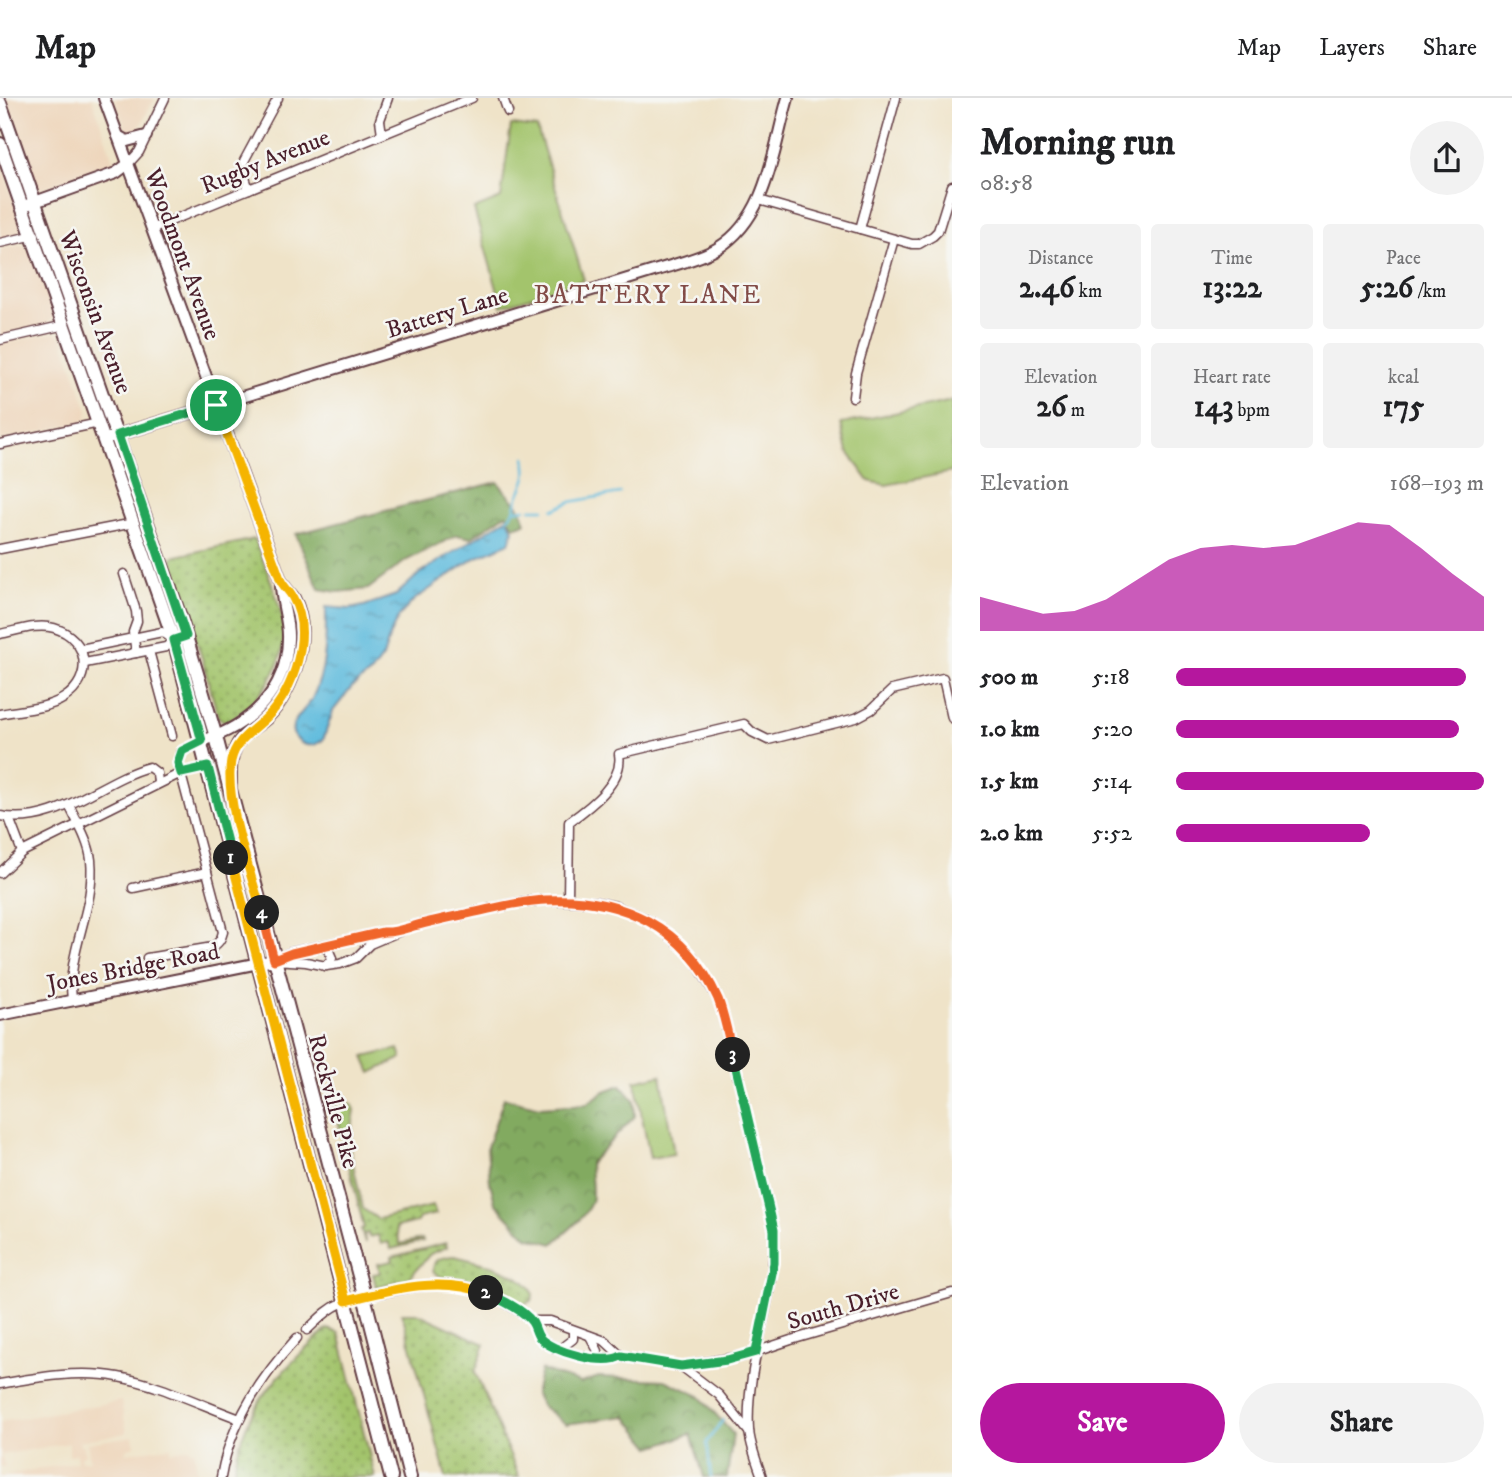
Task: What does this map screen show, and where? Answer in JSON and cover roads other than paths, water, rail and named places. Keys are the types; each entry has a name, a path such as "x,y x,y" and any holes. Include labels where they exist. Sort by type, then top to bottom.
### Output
{"main road":[{"name":"Wisconsin Avenue","path":"0,103 15,147 29,204 71,324 111,436 148,519 180,638 202,741"},
{"name":"Wisconsin Avenue","path":"1,148 29,204"},
{"name":"Wisconsin Avenue","path":"71,324 99,423 111,436 134,523 180,638 215,737"},
{"path":"134,523 148,519"},
{"name":"Rockville Pike","path":"215,737 365,1296 410,1477"},
{"name":"Rockville Pike","path":"202,741 391,1477"}],"street":[{"name":"Woodmont Avenue","path":"104,98 281,581 288,636 286,659 280,676 253,715 234,729 202,741"},
{"path":"29,204 116,173 128,164 139,152 165,98"},
{"path":"249,189 244,175 244,161 278,98"},
{"path":"382,134 380,120 388,98"},
{"name":"Rugby Avenue","path":"151,229 472,98"},
{"path":"503,98 508,112"},
{"name":"Battery Lane","path":"111,436 702,256 730,240 759,200 788,98"},
{"path":"860,229 897,98"},
{"path":"118,136 127,141 146,136"},
{"path":"1,148 15,147"},
{"path":"759,200 919,244 933,236 942,222 952,187"},
{"path":"0,243 39,234"},
{"path":"853,397 856,373 894,239"},
{"path":"0,340 71,324"},
{"path":"0,444 99,423"},
{"path":"0,549 134,523"},
{"path":"124,574 136,611 137,621 133,629 136,653"},
{"name":"Woodmont Avenue","path":"230,796 231,763 236,745 281,702 294,676 301,642 297,608 281,581"},
{"path":"0,634 40,626 53,628 67,634 81,649 85,663 83,675 75,689 62,699 0,714"},
{"path":"81,649 162,632 180,638"},
{"path":"85,663 166,647 180,638"},
{"path":"149,651 172,736"},
{"path":"568,900 569,822 586,810 616,776 620,767 619,754 744,724 752,732 768,740 856,718 871,710 892,690 943,678 952,718"},
{"path":"148,958 213,947 220,942 223,932 178,756 202,741"},
{"path":"22,852 4,817 29,817 69,805 149,767 157,773 158,783"},
{"path":"0,873 22,852 158,783 181,773 208,767"},
{"path":"69,805 89,850 92,872 71,972 72,1000"},
{"path":"133,888 207,872"},
{"path":"274,960 326,966 356,958 370,944 412,926 521,902 568,900 615,906 644,918 662,929 693,957 718,999 723,1014 774,1230 774,1263 756,1352 750,1402 749,1432 762,1477"},
{"path":"274,960 292,953 383,932 393,933"},
{"path":"349,940 355,946 356,958"},
{"path":"323,946 329,951 331,958 326,966"},
{"name":"Jones Bridge Road","path":"0,1015 274,960"},
{"name":"South Drive","path":"346,1301 431,1283 463,1286 496,1297 532,1321 550,1321 605,1341 621,1356 681,1366 727,1360 952,1293"},
{"path":"307,1330 329,1311 346,1301"},
{"name":"South Drive","path":"532,1321 539,1338 560,1349 582,1357 613,1360 621,1356"},
{"path":"560,1349 573,1339 573,1331"},
{"path":"590,1336 598,1351 596,1358"},
{"path":"221,1477 223,1462 240,1419 265,1375 297,1338"},
{"path":"681,1366 719,1395 749,1432"},
{"path":"0,1384 79,1374 117,1377 142,1383 240,1419"}],"water":[{"path":"508,518 513,531 509,543 473,559 414,600 399,616 383,657 372,672 353,686 333,711 323,740 309,745 298,740 293,734 293,726 312,699 323,665 326,607 350,609 396,595 420,573"}],"waterway":[{"path":"508,518 513,513 526,478 525,457"},
{"path":"553,510 570,502 620,493"},
{"path":"516,510 525,509"},
{"path":"531,509 544,509"},
{"path":"711,1477 707,1442 723,1420"}],"district":[{"name":"BATTERY LANE","path":"648,294"}]}
